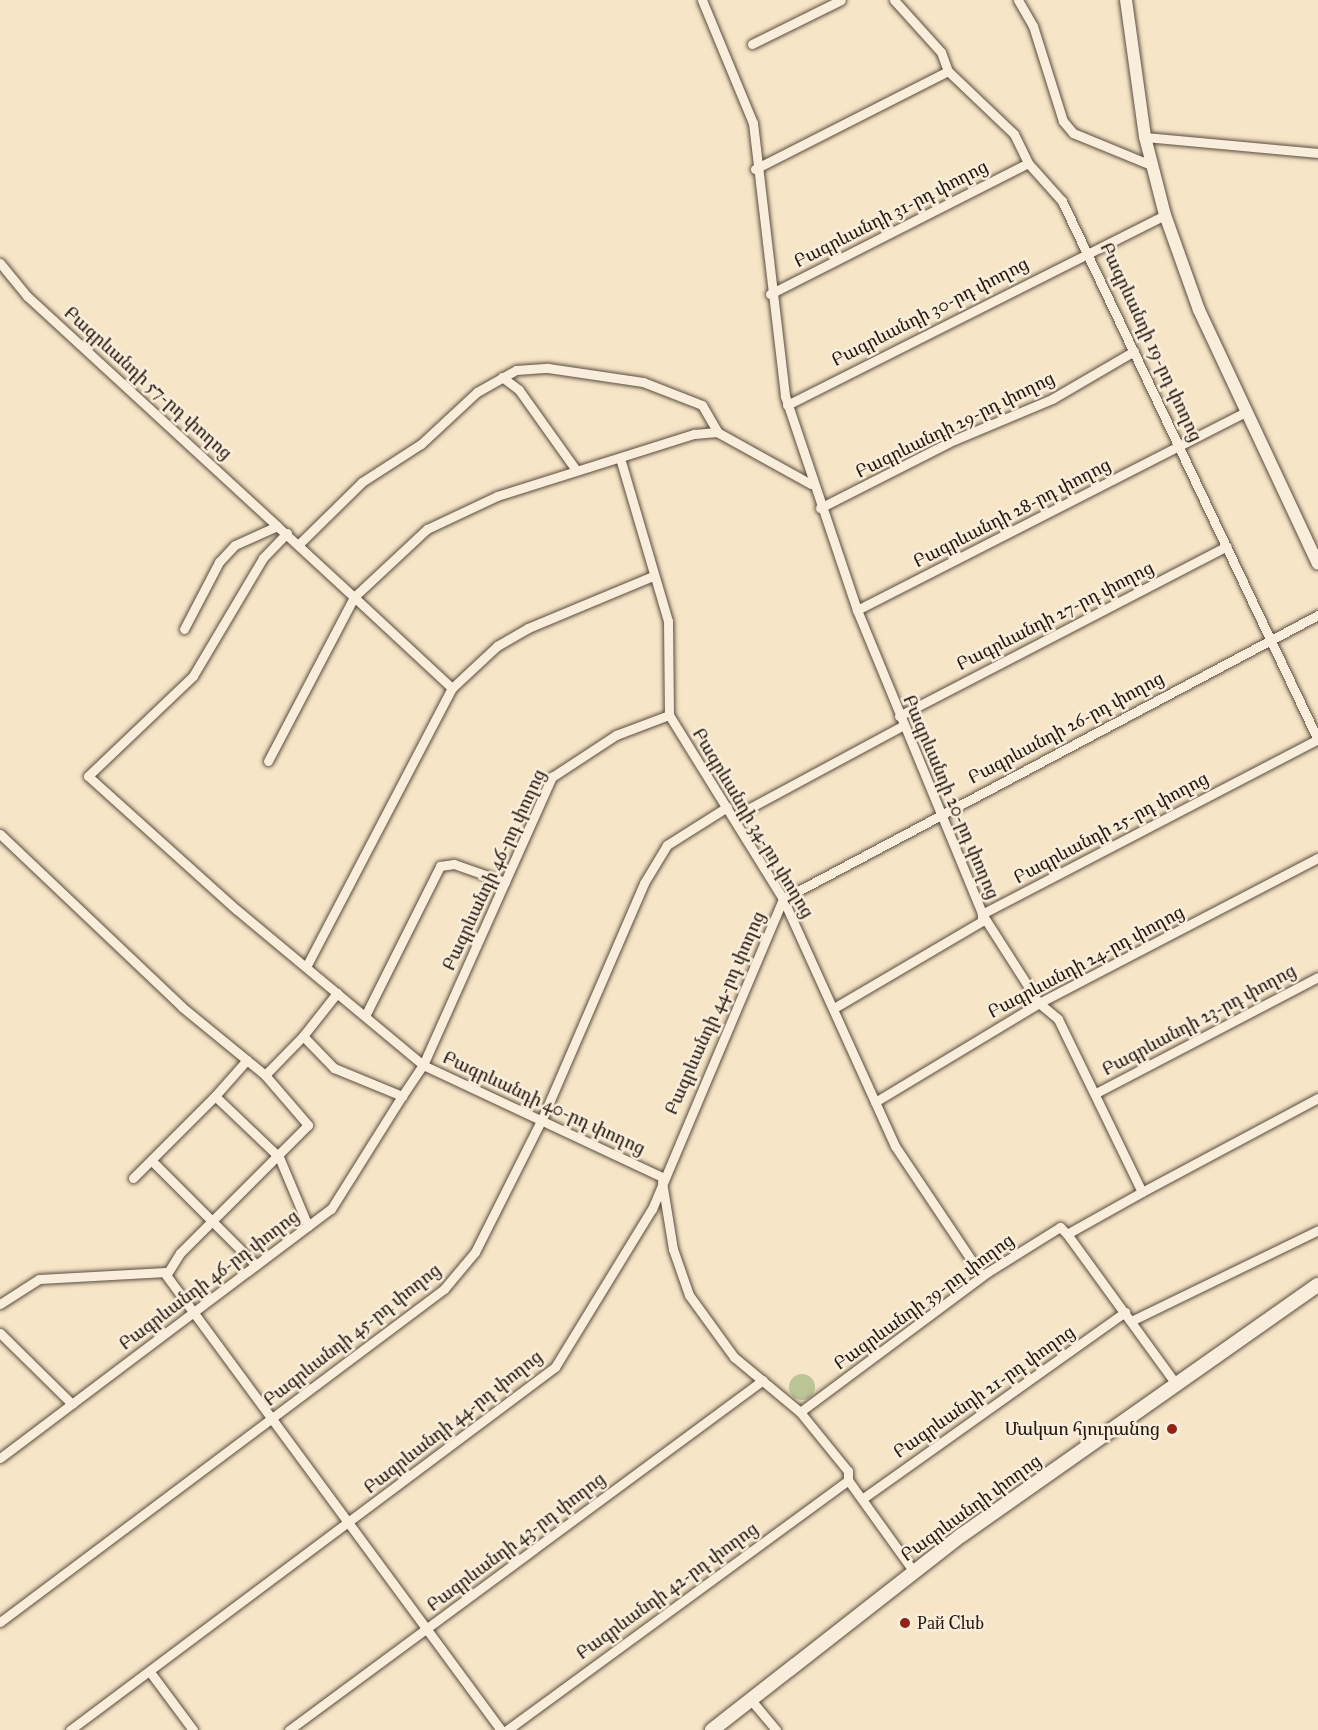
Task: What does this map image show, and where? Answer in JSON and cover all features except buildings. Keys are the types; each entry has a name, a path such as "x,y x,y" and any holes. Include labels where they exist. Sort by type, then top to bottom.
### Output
{"main road":[{"name":"Բագրևանդի փողոց","path":"712,1730 914,1572 1318,1285"}],"street":[{"name":"Բագրևանդի 20-րդ փողոց","path":"702,0 749,108 770,294 787,405 811,484 857,610 937,815 982,914 1039,1003 1058,1019 1096,1093 1142,1192"},
{"path":"752,44 841,0"},
{"name":"Բագրևանդի 19-րդ փողոց","path":"894,0 941,52 948,71 1014,134 1028,163 1062,201 1089,249 1134,351 1182,446 1318,739"},
{"path":"1018,0 1033,26 1063,122 1073,134 1151,165"},
{"path":"1126,0 1145,137 1165,215 1199,310 1318,564"},
{"path":"755,169 948,71"},
{"path":"1145,137 1318,153"},
{"name":"Բագրևանդի 31-րդ փողոց","path":"770,294 1028,163"},
{"name":"Բագրևանդի 30-րդ փողոց","path":"787,405 1089,249 1165,215"},
{"name":"Բագրևանդի 57-րդ փողոց","path":"0,262 27,296 287,533 452,688"},
{"name":"Բագրևանդի 29-րդ փողոց","path":"820,508 954,440 1052,399 1134,351"},
{"path":"298,544 362,482 421,444 477,392 516,370 548,368 643,382 706,409 718,433"},
{"path":"502,377 519,390 576,470"},
{"name":"Բագրևանդի 28-րդ փողոց","path":"857,610 1246,412"},
{"path":"268,761 354,597 427,529 497,496 694,434 718,433 811,484"},
{"path":"620,458 668,621 669,715"},
{"path":"184,629 219,561 235,545 277,526"},
{"path":"287,533 263,558 193,676 88,776 306,967 423,1065"},
{"name":"Բագրևանդի 27-րդ փողոց","path":"899,716 1227,546"},
{"path":"306,967 452,688 497,646 528,628 653,576"},
{"name":"Բագրևանդի 26-րդ փողոց","path":"783,899 937,815 1318,615"},
{"name":"Բագրևանդի 34-րդ փողոց","path":"669,715 783,899 875,1102 918,1187 982,1276"},
{"name":"Բագրևանդի 46-րդ փողոց","path":"423,1065 505,882 560,767 616,735 669,715"},
{"path":"733,817 902,726"},
{"name":"Բագրևանդի 25-րդ փողոց","path":"834,1008 982,921 982,914 1318,739"},
{"name":"Բագրևանդի 45-րդ փողոց","path":"0,1622 444,1289 475,1252 542,1119 644,883 667,845 727,807"},
{"path":"0,834 182,1007 265,1075 308,1125 166,1272 39,1279 0,1304"},
{"name":"Բագրևանդի 24-րդ փողոց","path":"875,1102 1039,1003 1318,858"},
{"path":"365,1016 440,866 454,864 505,882"},
{"name":"Բագրևանդի 44-րդ փողոց","path":"70,1730 346,1526 555,1367 652,1209 662,1177 783,899"},
{"name":"Բագրևանդի 23-րդ փողոց","path":"1096,1093 1318,977"},
{"path":"265,1075 303,1036 337,993"},
{"path":"303,1036 334,1068 402,1096"},
{"path":"133,1178 152,1161 247,1060"},
{"name":"Բագրևանդի 40-րդ փողոց","path":"402,1096 423,1065 662,1177"},
{"path":"215,1095 279,1157 308,1226"},
{"name":"Բագրևանդի 46-րդ փողոց","path":"0,1458 331,1209 402,1096"},
{"path":"1176,1384 1067,1234 1318,1098"},
{"path":"152,1161 215,1220 256,1265"},
{"path":"662,1177 673,1249 689,1295 734,1357 800,1412 848,1472 848,1480 914,1572"},
{"name":"Բագրևանդի 39-րդ փողոց","path":"800,1412 982,1276 1060,1227 1067,1234"},
{"path":"1131,1321 1318,1230"},
{"path":"166,1272 268,1421 501,1730"},
{"name":"Բագրևանդի 21-րդ փողոց","path":"862,1499 1125,1312"},
{"path":"0,1333 72,1404"},
{"name":"Բագրևանդի 43-րդ փողոց","path":"289,1730 764,1380"},
{"name":"Բագրևանդի 42-րդ փողոց","path":"507,1730 848,1480"},
{"path":"150,1672 193,1730"},
{"path":"751,1700 776,1730"}],"green space":[{"path":"802,1374 811,1378 815,1387 811,1396 802,1400 793,1396 789,1387 793,1378"}],"place":[{"name":"Մակաո հյուրանոց","path":"1172,1429"},
{"name":"Рай Club","path":"905,1623"}]}
